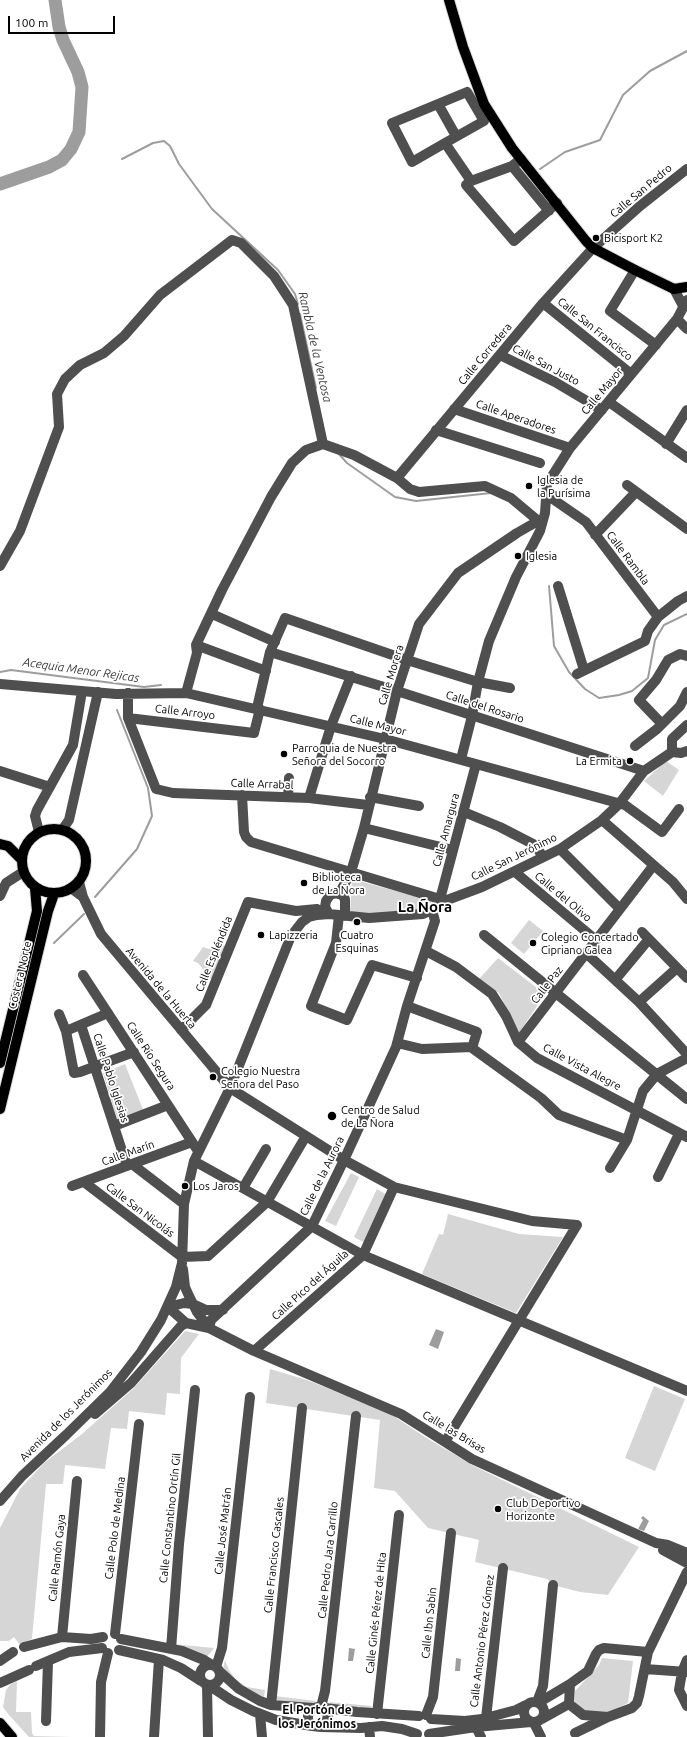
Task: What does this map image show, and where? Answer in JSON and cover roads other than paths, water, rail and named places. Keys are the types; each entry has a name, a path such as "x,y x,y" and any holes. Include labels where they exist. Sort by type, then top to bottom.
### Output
{"main road":[{"path":"449,0 463,47 484,104 512,148 586,241 593,248 674,289 687,287"},
{"path":"51,829 62,830 78,839 85,851 85,870 75,885 54,894 44,892 35,888 28,881 23,872 22,859 27,843 39,832 51,829"},
{"path":"4,845 27,843"},
{"path":"4,845 22,859"},
{"name":"Costera Norte","path":"0,1063 37,911 35,888"},
{"name":"Costera Norte","path":"0,1109 48,911 54,894"},
{"path":"0,1723 12,1737"}],"street":[{"path":"467,92 484,121 456,136 412,162 392,123 467,92"},
{"path":"438,104 456,136"},
{"path":"445,142 468,183 514,241 557,203"},
{"path":"468,183 512,166 521,159"},
{"path":"512,166 549,210"},
{"name":"Calle San Pedro","path":"593,248 650,198 687,169"},
{"path":"0,566 20,532 59,427 57,394 64,378 80,365 104,353 124,336 160,295 232,240 241,243 274,276 293,304 323,444"},
{"name":"Calle Corredera","path":"397,478 543,303 593,248"},
{"path":"634,270 610,311 656,345"},
{"name":"Calle Mayor","path":"462,759 478,682 489,641 516,577 540,531 540,523 547,495 547,484 570,448 677,319 685,303 674,289"},
{"name":"Calle San Francisco","path":"543,303 631,374"},
{"path":"677,319 687,329"},
{"name":"Calle San Justo","path":"500,355 605,406 687,458"},
{"name":"Calle Aperadores","path":"454,408 570,448"},
{"path":"666,444 687,410"},
{"path":"436,430 540,463"},
{"path":"186,693 197,653 196,646 222,590 271,497 292,463 306,450 323,444 354,456 397,478 410,489 419,492 485,486 511,498 540,523"},
{"path":"628,485 687,529"},
{"path":"595,535 636,492"},
{"name":"Calle Rambla","path":"547,495 586,522 658,617"},
{"name":"Calle Morera","path":"339,894 351,872 364,828 369,801 397,691 419,624 458,573 517,533 540,523"},
{"path":"558,586 581,672 645,641 648,631 658,617 678,601 687,596"},
{"path":"212,614 275,642"},
{"path":"259,709 270,652 285,618 407,660 478,682 510,688"},
{"path":"196,646 266,671"},
{"name":"Calle del Rosario","path":"270,652 351,676 644,771"},
{"path":"662,724 639,700 656,680 668,660 680,654 687,656"},
{"path":"309,798 331,726 351,676"},
{"name":"Calle Mayor","path":"0,684 98,692 186,693 259,709 462,759 625,805 662,832 679,808"},
{"path":"39,832 35,816 73,745 82,691"},
{"path":"62,830 69,820 98,692"},
{"path":"635,746 662,724 680,706 687,692"},
{"path":"128,693 128,718"},
{"name":"Calle Arroyo","path":"128,718 197,725 254,733 259,709"},
{"name":"Calle Arrabal","path":"128,718 156,789 173,793 369,801 419,806"},
{"path":"672,752 672,739 687,725"},
{"path":"644,771 672,752 682,753 687,751"},
{"name":"Calle Amargura","path":"437,904 464,812 476,764"},
{"path":"0,771 50,787"},
{"name":"Calle San Jerónimo","path":"437,904 482,887 560,849 602,820 618,804 644,771"},
{"path":"288,797 289,778"},
{"path":"242,795 244,832 246,837 251,842 351,872 437,904"},
{"path":"464,812 500,827 535,845 544,857"},
{"path":"602,820 673,882 687,899"},
{"path":"364,828 453,850"},
{"path":"560,849 620,909"},
{"name":"Calle Paz","path":"518,1042 653,866"},
{"path":"0,896 6,883 23,872"},
{"name":"Calle del Olivo","path":"515,872 596,940"},
{"name":"Avenida de la Huerta","path":"75,885 83,897 101,934 230,1088 344,1160 394,1188 532,1221 577,1225 520,1321"},
{"path":"296,911 316,912 333,894 339,894 344,897 346,902 337,915 336,943 311,1006 347,1020 372,966 417,978"},
{"path":"326,901 326,907 337,915"},
{"name":"Calle Espléndida","path":"181,1030 206,1005 248,902 296,911"},
{"name":"Avenida de los Jerónimos","path":"0,1501 22,1476 110,1392 141,1352 168,1307 176,1287 182,1260 184,1204 194,1161 230,1088 289,940 302,922 316,912 369,918 423,914 437,904"},
{"name":"Calle de la Aurora","path":"209,1328 212,1320 312,1226 344,1160 397,1043 407,1006 435,921 437,904"},
{"path":"296,911 302,922"},
{"path":"484,935 687,1099"},
{"path":"615,980 645,935 687,978"},
{"path":"426,951 456,967 492,994 506,1016 518,1042"},
{"path":"586,953 639,1002 687,1054"},
{"path":"639,1002 677,968"},
{"name":"Calle Río Segura","path":"83,975 198,1151"},
{"path":"407,1006 477,1032 472,1048"},
{"name":"Calle Pablo Iglesias","path":"108,1013 81,1025 114,1126 130,1165"},
{"path":"59,1014 66,1031 74,1073 95,1067 134,1052"},
{"path":"66,1031 81,1025"},
{"name":"Calle Vista Alegre","path":"518,1042 536,1058 683,1135"},
{"path":"397,1043 422,1049 472,1048 541,1098 559,1115 627,1140"},
{"path":"610,1168 627,1140 643,1091 657,1074 687,1058"},
{"path":"114,1126 168,1105"},
{"path":"658,1177 683,1135"},
{"path":"209,1328 200,1317 185,1287 182,1260 208,1256 267,1202 306,1136"},
{"name":"Calle Marín","path":"72,1186 192,1142"},
{"path":"243,1188 266,1149"},
{"path":"194,1161 363,1254 687,1391"},
{"path":"130,1165 184,1204"},
{"name":"Calle San Nicolás","path":"84,1182 182,1260"},
{"name":"Calle Pico del Águila","path":"254,1351 363,1254 394,1188"},
{"path":"168,1307 184,1303 193,1304 206,1310 223,1310"},
{"path":"168,1307 186,1323 209,1328"},
{"path":"445,1442 520,1321"},
{"path":"66,1435 106,1405 131,1383 181,1326 186,1323"},
{"name":"Calle las Brisas","path":"209,1328 254,1351 401,1414 472,1459 656,1544 668,1545 687,1553"},
{"name":"Calle Constantino Ortín Gil","path":"171,1649 179,1544 195,1390"},
{"name":"Calle José Matrán","path":"216,1668 222,1648 250,1397"},
{"name":"Calle Francisco Cascales","path":"271,1705 302,1408"},
{"name":"Calle Pedro Jara Carrillo","path":"319,1708 325,1691 356,1416"},
{"name":"Calle Polo de Medina","path":"118,1636 139,1424"},
{"name":"Calle Ramón Gaya","path":"62,1637 77,1480"},
{"name":"Calle Ginés Pérez de Hita","path":"378,1714 399,1515"},
{"name":"Calle Ibn Sabin","path":"425,1717 433,1697 451,1533"},
{"path":"656,1544 687,1562"},
{"name":"Calle Antonio Pérez Gómez","path":"486,1718 502,1568"},
{"path":"583,1715 579,1731 608,1717 632,1708 637,1703 648,1652 687,1572"},
{"path":"537,1702 543,1686 553,1585"},
{"path":"24,1647 62,1637 91,1639 103,1637 108,1634 182,1651 204,1660 216,1668 239,1689 260,1701 271,1705 465,1721 486,1718 516,1710 533,1702 537,1702 570,1684 588,1671 596,1654 599,1650 604,1648 648,1652"},
{"path":"0,1684 69,1652 105,1651 114,1654 122,1645 118,1636"},
{"path":"100,1737 101,1682 105,1651 101,1643 103,1637"},
{"path":"119,1650 159,1659 181,1668 231,1700 260,1714 276,1720 317,1729 370,1732 382,1726 402,1728 423,1735 476,1727 536,1721 569,1704"},
{"path":"0,1661 13,1652"},
{"path":"154,1737 159,1659"},
{"path":"687,1660 679,1690 687,1706"},
{"path":"46,1721 48,1662"},
{"path":"206,1684 218,1682 220,1677 216,1668 209,1665 202,1668 199,1674 206,1684 208,1737"},
{"path":"644,1669 684,1672"},
{"path":"569,1704 570,1684"},
{"path":"536,1721 544,1711 542,1706 537,1702"},
{"path":"569,1704 583,1715 608,1717"},
{"path":"526,1705 524,1708 524,1715 528,1721 536,1721"},
{"path":"317,1729 326,1724 328,1718 328,1713 319,1708"},
{"path":"317,1729 308,1720 308,1716 319,1708"},
{"path":"260,1714 262,1737"},
{"path":"423,1735 433,1727 425,1717"},
{"path":"423,1735 412,1724 413,1721 425,1717"},
{"path":"536,1721 541,1737"},
{"path":"476,1727 481,1737"}],"waterway":[{"path":"0,184 49,167 62,160 71,149 79,132 82,87 78,72 63,40 59,27 55,0"},
{"path":"540,169 565,152 600,140 623,95 650,71 687,51"},
{"name":"Rambla de la Ventosa","path":"122,159 153,143 164,141 170,146 179,164 212,209 278,270 295,294 298,304"},
{"name":"Rambla de la Ventosa","path":"300,314 316,388"},
{"name":"Rambla de la Ventosa","path":"338,453 347,463 395,497 416,501 491,493"},
{"name":"Rambla de la Ventosa","path":"549,586 554,646 569,672 585,689 599,698 619,695 632,691 648,678 655,640 664,625 687,614"},
{"name":"Acequia Menor Rejicas","path":"0,672 11,670 144,687 161,685"},
{"path":"95,897 137,849 152,816 148,788 117,710"},
{"path":"54,943 84,914"}],"place":[{"name":"Bicisport K2","path":"596,238"},
{"name":"Iglesia de la Purísima","path":"529,486"},
{"name":"Iglesia","path":"518,556"},
{"name":"Parroquia de Nuestra Señora del Socorro","path":"284,754"},
{"name":"La Ermita","path":"630,761"},
{"name":"Biblioteca de La Ñora","path":"304,883"},
{"name":"Cuatro Esquinas","path":"357,922"},
{"name":"Lapizzeria","path":"261,935"},
{"name":"Colegio Concertado Cipriano Galea","path":"533,943"},
{"name":"Colegio Nuestra Señora del Paso","path":"213,1077"},
{"name":"Centro de Salud de La Ñora","path":"332,1116"},
{"name":"Los Jaros","path":"185,1186"},
{"name":"Club Deportivo Horizonte","path":"498,1509"}],"district":[{"name":"La Ñora","path":"425,907"},
{"name":"El Portón de los Jerónimos","path":"317,1717"}]}
